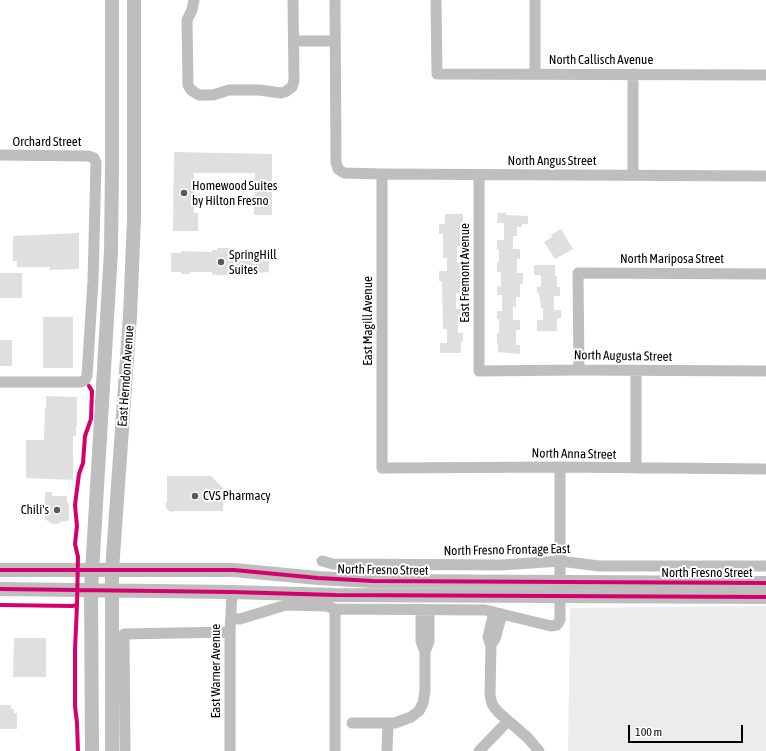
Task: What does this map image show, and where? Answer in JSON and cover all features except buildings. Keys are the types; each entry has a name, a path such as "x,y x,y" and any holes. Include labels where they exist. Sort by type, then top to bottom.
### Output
{"main road":[{"name":"East Herndon Avenue","path":"92,751 91,589 111,251 112,0"},
{"name":"East Herndon Avenue","path":"112,751 112,570 132,272 135,162 134,0"},
{"name":"North Fresno Street","path":"0,570 234,570 366,581 766,583"},
{"name":"North Fresno Street","path":"0,588 336,595 766,597"}],"street":[{"path":"194,0 192,10 187,20 188,81 191,90 199,95 213,95 229,90 259,90 275,93 285,92 292,87 294,82 295,41 293,0"},
{"path":"295,41 336,41 335,0"},
{"name":"North Callisch Avenue","path":"436,0 437,74 766,75"},
{"path":"534,0 535,74"},
{"name":"North Angus Street","path":"336,41 336,162 338,169 347,174 766,176"},
{"path":"633,74 633,175"},
{"name":"Orchard Street","path":"0,155 88,156 94,158 96,163 93,282 87,376 85,380 81,382 0,382"},
{"name":"East Magill Avenue","path":"382,174 382,468"},
{"name":"East Fremont Avenue","path":"479,175 479,371"},
{"name":"North Mariposa Street","path":"579,370 578,273 766,274"},
{"name":"North Augusta Street","path":"479,371 766,371"},
{"path":"636,371 636,468"},
{"path":"230,618 240,619 286,606 327,606 335,609 485,610 554,626 557,625 560,620 560,467"},
{"name":"North Anna Street","path":"382,468 560,467 766,469"},
{"name":"North Fresno Frontage East","path":"322,561 333,564 523,565 547,561 560,561 599,566 766,566"},
{"name":"East Warner Avenue","path":"230,751 230,618 232,592"},
{"path":"335,609 335,751"},
{"path":"352,723 388,723 404,720 419,711 423,703 425,690 425,652 429,641 425,610"},
{"path":"498,613 488,637 491,646 490,695 492,704 498,712 528,738 539,751"},
{"path":"125,751 124,634 230,632"},
{"path":"479,751 508,721"},
{"path":"387,751 388,723"}],"shaded area":[{"path":"766,606 766,751 568,751 570,608"}],"cycle path":[{"path":"77,605 78,557 75,544 77,526 75,505 79,474 83,463 85,436 91,419 92,391 89,386"},
{"path":"0,570 234,570 318,578 373,581 766,583"},
{"path":"0,589 335,595 766,597"},
{"path":"0,605 77,605 75,706 78,751"}],"place":[{"name":"Homewood Suites by Hilton Fresno","path":"184,193"},
{"name":"SpringHill Suites","path":"221,262"},
{"name":"CVS Pharmacy","path":"195,496"},
{"name":"Chili's","path":"57,510"}]}
